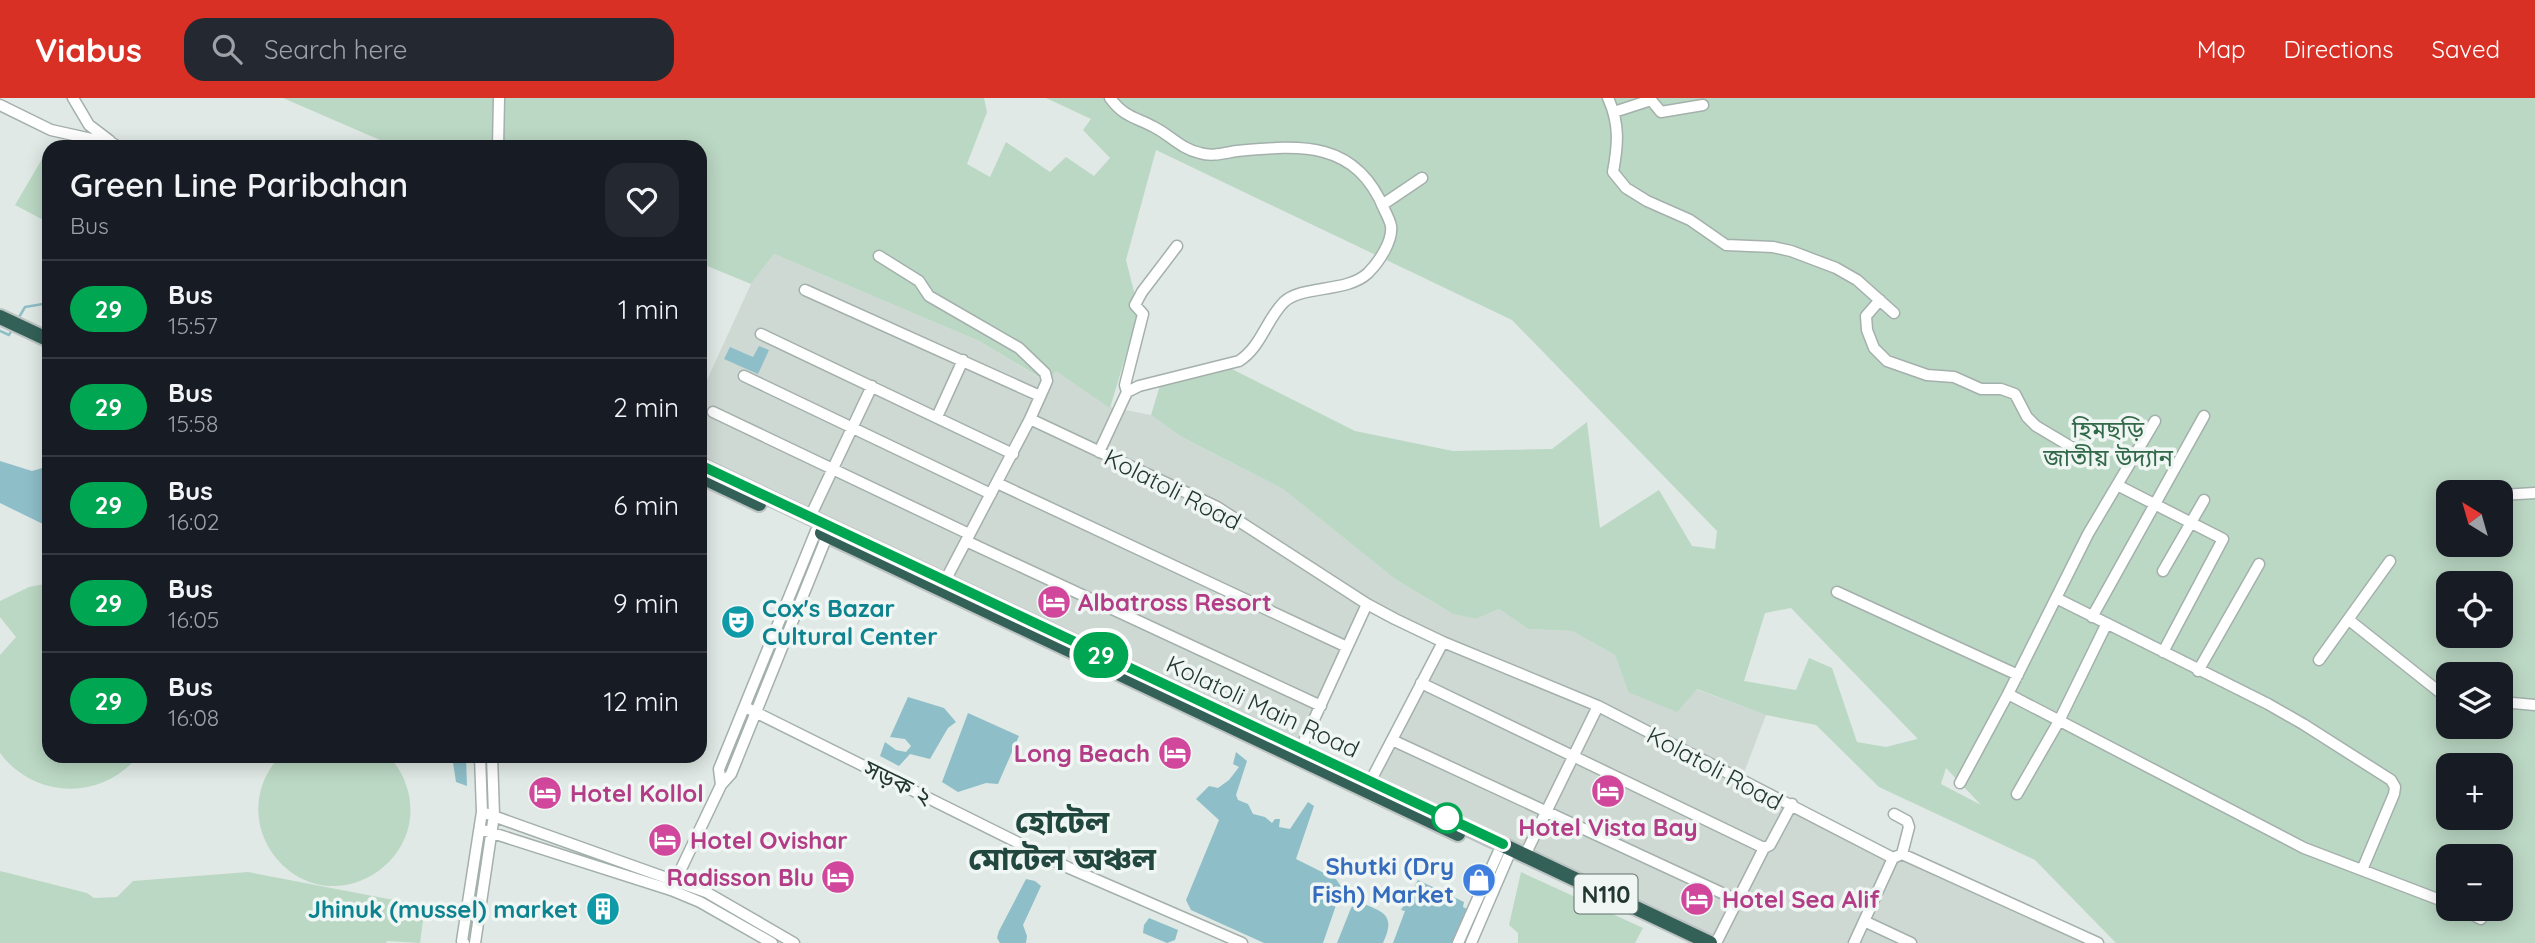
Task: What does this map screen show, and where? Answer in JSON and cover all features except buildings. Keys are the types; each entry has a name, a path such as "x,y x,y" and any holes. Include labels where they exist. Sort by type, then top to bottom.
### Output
{"highway":[{"path":"5,319 42,337"},
{"name":"Kolatoli Main Road","path":"707,469 818,528 1503,851"},
{"name":"Kolatoli Main Road","path":"707,479 945,581 1300,750 1329,769 1370,782 1503,851"},
{"name":"N110","path":"1503,851 1525,855 1710,943"},
{"name":"N110","path":"1503,851 1691,943"}],"street":[{"path":"73,98 89,125 108,140"},
{"path":"498,140 499,98"},
{"path":"1100,452 1127,392 1139,386 1239,361 1250,354 1283,302 1294,295 1341,286 1367,274 1388,242 1391,226 1366,178 1354,165 1340,156 1309,148 1263,149 1210,155 1196,153 1154,127 1130,117 1110,98"},
{"path":"1608,98 1614,112 1618,146 1613,172 1626,188 1647,201 1690,220 1726,245 1773,247 1817,259 1857,280 1894,313"},
{"path":"1614,112 1651,100 1661,112 1703,105"},
{"path":"0,105 51,130 92,140"},
{"path":"1382,205 1422,178"},
{"path":"1127,392 1125,385 1143,314 1135,305 1177,246"},
{"path":"879,256 919,281 929,296 1019,348 1045,373 1047,381 1013,454 945,581"},
{"path":"805,290 1040,396"},
{"path":"1880,300 1866,316 1867,330 1874,348 1887,361 1927,375 1954,377 1981,389 2001,388 2015,394 2027,417 2036,426 2083,454"},
{"path":"761,334 1013,454"},
{"path":"937,417 963,360"},
{"path":"744,376 991,494"},
{"path":"673,885 721,785 732,774 757,712 790,626 833,470 872,386"},
{"path":"713,412 1321,706"},
{"path":"2092,617 2204,416"},
{"name":"Kolatoli Road","path":"1030,419 1217,507 1367,604 1443,642 1598,706 1792,804 1770,845 1763,848 1716,943"},
{"path":"1960,783 2018,675 2088,534 2155,421"},
{"path":"997,484 1347,647"},
{"path":"2117,485 2223,539 2162,652"},
{"path":"2513,494 2535,493"},
{"path":"2163,571 2204,500"},
{"path":"721,785 719,769 818,528"},
{"path":"2319,660 2390,561"},
{"path":"2198,671 2259,564"},
{"path":"1836,592 2018,675"},
{"path":"2056,598 2303,724 2391,780 2395,787 2394,794 2362,870"},
{"path":"1300,750 1367,604"},
{"path":"2349,620 2436,689"},
{"path":"779,621 790,626"},
{"path":"2017,794 2059,721 2106,625"},
{"path":"1370,782 1443,642"},
{"name":"Kolatoli Road","path":"1421,683 1763,848"},
{"path":"2008,694 2283,838 2436,898"},
{"path":"2513,703 2535,705"},
{"path":"1525,855 1598,706"},
{"name":"সড়ক ২","path":"745,707 1069,868 1242,943"},
{"path":"1392,740 1737,901"},
{"path":"464,943 462,941 482,812 480,763"},
{"path":"475,943 494,816 492,763"},
{"path":"1792,804 1898,856 2097,943"},
{"path":"482,812 673,885"},
{"path":"1854,943 1898,856 1909,827 1907,821 1894,814"},
{"path":"480,829 673,885 706,891 774,940 793,943"},
{"path":"1458,943 1503,851"},
{"path":"1471,943 1503,851"},
{"path":"1864,921 1911,943"}],"shaded area":[{"path":"774,254 979,341 1046,382 1056,370 1110,407 1151,415 1180,436 1283,489 1395,579 1453,614 1476,619 1499,609 1528,629 1572,631 1615,655 1628,692 1696,689 1766,715 1742,778 1888,855 1907,853 2099,943 1704,943 1369,784 1440,640 1369,604 1300,751 707,469 707,380 751,284"}],"green space":[{"name":"হিমছড়ি জাতীয় উদ্যান","path":"283,98 984,98 987,112 967,164 990,177 1006,142 1050,172 1066,157 1094,176 1110,158 1083,130 1091,119 1046,98 2535,98 2535,943 2116,943 2035,860 1879,787 1816,725 1766,715 1697,689 1677,712 1628,692 1615,655 1572,631 1528,629 1499,609 1476,619 1453,614 1395,579 1283,489 1180,436 1151,415 1161,382 1228,367 1355,431 1453,451 1552,449 1587,422 1600,528 1659,490 1692,546 1715,549 1717,531 1512,320 1156,150 1126,260 1139,311 1110,408 1056,371 1047,382 979,341 774,254 751,284 707,266 707,140 380,140","holes":["1791,608 1917,738 1917,739 1886,747 1857,742 1832,668 1809,658 1796,690 1744,681 1765,613","1946,768 1981,805 1941,784"]},
{"path":"42,159 42,219 15,205"},
{"path":"42,584 42,763 131,763 106,781 68,789 49,786 14,768 0,753 0,655 16,637 0,617 0,601 29,587"},
{"path":"276,763 394,763 404,780 409,797 410,816 405,839 398,852 377,872 348,884 321,885 297,876 277,859 263,836 258,810 263,783"},
{"path":"0,871 87,893 94,898 117,897 133,881 248,872 425,906 420,943 0,943"},
{"path":"1521,872 1643,928 1635,943 1518,943 1518,933 1509,925"}],"water":[{"path":"759,346 769,350 758,374 724,359 730,347 753,357"},
{"path":"0,461 32,471 42,468 42,524 0,503"},
{"path":"908,697 944,708 956,722 948,728 930,759 910,754 899,766 880,756 885,742 896,750 906,752 911,746 905,739 890,737"},
{"path":"968,713 1019,736 998,784 986,783 958,792 942,782"},
{"path":"1236,752 1247,761 1236,795 1238,800 1248,804 1253,814 1265,817 1272,823 1275,819 1280,819 1279,827 1290,829 1308,802 1314,806 1296,859 1336,879 1342,888 1323,943 1264,943 1191,910 1186,900 1219,820 1196,799 1209,786 1218,788 1229,780 1239,767 1233,764"},
{"path":"453,763 466,763 467,786 456,782"},
{"path":"1026,879 1041,886 1023,925 1027,936 1026,943 1000,943 997,938 999,931"},
{"path":"1418,880 1464,902 1463,907 1469,910 1454,943 1393,943 1405,911 1401,910"},
{"path":"1357,901 1380,911 1388,919 1383,943 1337,943 1351,908"},
{"path":"1149,918 1178,930 1175,940 1167,943 1143,933"}],"waterway":[{"path":"18,319 25,307 42,304"},
{"path":"0,331 9,335 13,328"}],"bus line":[{"name":"29","path":"707,468 1503,844"}],"place":[{"name":"Albatross Resort","path":"1054,602"},
{"name":"Cox's Bazar Cultural Center","path":"738,622"},
{"name":"Long Beach","path":"1175,753"},
{"name":"Hotel Vista Bay","path":"1608,791"},
{"name":"Hotel Kollol","path":"545,793"},
{"name":"Hotel Ovishar","path":"665,840"},
{"name":"Radisson Blu","path":"838,877"},
{"name":"Shutki (Dry Fish) Market","path":"1479,880"},
{"name":"Hotel Sea Alif","path":"1697,899"},
{"name":"Jhinuk (mussel) market","path":"603,909"}],"district":[{"name":"হোটেল মোটেল অঞ্চল","path":"1062,840"}]}
